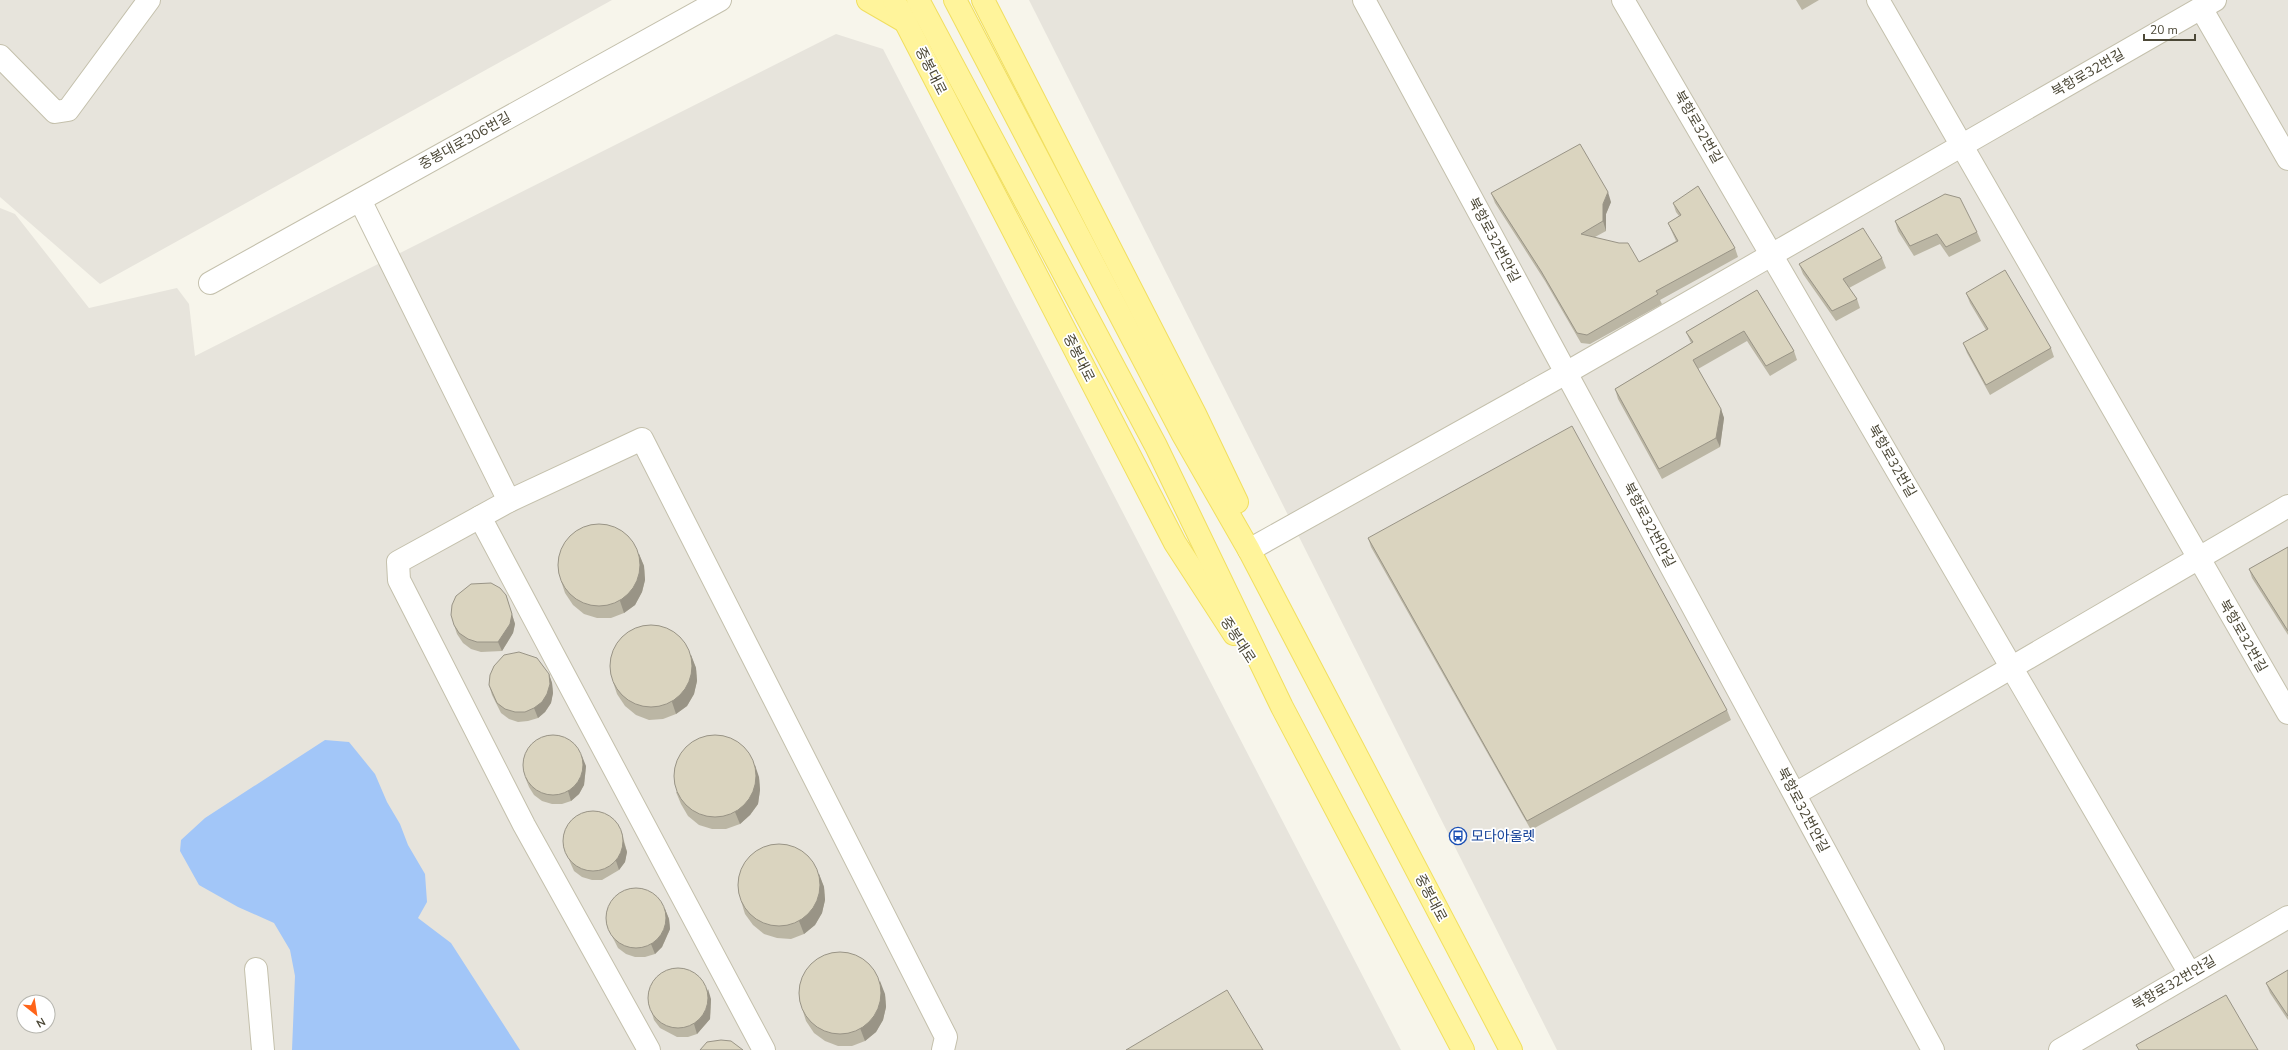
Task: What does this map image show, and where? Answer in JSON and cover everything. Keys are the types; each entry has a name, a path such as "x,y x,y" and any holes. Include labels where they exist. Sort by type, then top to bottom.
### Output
{"main road":[{"path":"868,0 906,22"},
{"name":"중봉대로","path":"894,0 1175,543 1282,707"},
{"name":"중봉대로","path":"918,0 1156,446 1282,707 1463,1050"},
{"name":"중봉대로","path":"955,0 1182,433 1253,548"},
{"name":"중봉대로","path":"983,0 1195,414 1253,548 1330,703 1511,1050"}],"street":[{"path":"0,56 55,112 68,110 149,0"},
{"name":"중봉대로306번길","path":"210,283 720,0"},
{"name":"북항로32번안길","path":"1364,0 1933,1050"},
{"name":"북항로32번길","path":"1623,0 2190,974"},
{"name":"북항로32번길","path":"1878,0 2288,713"},
{"path":"2208,4 2288,159"},
{"name":"북항로32번길","path":"1253,548 1566,373 2208,4"},
{"path":"360,200 509,501"},
{"path":"649,1050 524,825 399,580 398,562 509,501 642,439 946,1037 943,1050"},
{"path":"1795,794 2288,506"},
{"path":"480,517 764,1050"},
{"name":"북항로32번안길","path":"2060,1050 2288,917"},
{"path":"256,969 263,1050"}],"shaded area":[{"path":"0,0 612,0 100,284 0,197"},
{"path":"1029,0 2288,0 2288,1050 1557,1050"},
{"path":"836,34 883,49 1401,1050 0,1050 0,208 15,214 89,308 177,288 189,304 195,356"}],"water":[{"path":"325,740 349,742 375,774 387,802 400,824 408,845 425,874 427,902 418,918 451,943 520,1050 292,1050 295,976 290,950 274,923 238,907 199,885 180,851 181,840 205,818"}],"building":[{"path":"1580,144 1608,192 1603,204 1603,221 1581,234 1619,243 1628,243 1639,262 1678,241 1668,223 1681,215 1673,203 1698,186 1735,248 1656,291 1658,294 1587,335 1577,333 1541,271 1491,193"},
{"path":"1945,194 1960,198 1977,232 1946,247 1937,234 1910,246 1895,221"},
{"path":"1863,228 1882,258 1843,279 1857,299 1832,311 1799,264"},
{"path":"2005,270 2051,348 1986,385 1963,343 1988,329 1966,293"},
{"path":"1757,290 1794,351 1766,366 1744,331 1693,360 1721,409 1716,438 1659,469 1615,389 1693,342 1686,332"},
{"path":"1572,426 1727,710 1527,821 1368,538"},
{"path":"599,524 615,527 628,536 637,549 640,565 637,581 628,594 615,603 599,606 583,603 570,594 561,581 558,565 561,549 570,536 583,527"},
{"path":"2288,547 2288,631 2249,569"},
{"path":"491,583 500,588 506,595 512,614 510,624 498,642 477,642 468,639 459,633 454,625 451,615 452,605 456,596 471,584"},
{"path":"651,625 667,628 680,637 689,650 692,666 689,682 680,695 667,704 651,707 635,704 622,695 613,682 610,666 613,650 622,637 635,628"},
{"path":"519,652 537,658 549,674 550,684 547,694 542,702 525,712 515,712 505,709 497,703 489,685 490,675 494,666 504,655"},
{"path":"553,735 570,740 578,748 583,765 578,782 570,790 553,795 536,790 528,782 523,765 528,748 536,740"},
{"path":"715,735 731,738 744,747 753,760 756,776 753,792 744,805 731,814 715,817 699,814 686,805 677,792 674,776 677,760 686,747 699,738"},
{"path":"593,811 609,816 614,820 618,825 623,841 618,857 614,862 609,866 593,871 577,866 572,862 568,857 563,841 568,825 572,820 577,816"},
{"path":"779,844 795,847 808,856 817,869 820,885 817,901 808,914 795,923 779,926 763,923 750,914 741,901 738,885 741,869 750,856 763,847"},
{"path":"636,888 652,893 657,897 661,902 666,918 661,934 657,939 652,943 636,948 620,943 615,939 611,934 606,918 611,902 615,897 620,893"},
{"path":"840,952 856,955 869,964 878,977 881,993 878,1009 869,1022 856,1031 840,1034 824,1031 811,1022 802,1009 799,993 802,977 811,964 824,955"},
{"path":"678,968 694,973 699,977 703,982 708,998 703,1014 699,1019 694,1023 678,1028 662,1023 657,1019 653,1014 648,998 653,982 657,977 662,973"},
{"path":"2288,970 2288,1016 2266,983"},
{"path":"1227,990 1263,1050 1126,1050"},
{"path":"2226,995 2258,1050 2139,1050 2136,1045"},
{"path":"721,1040 731,1041 743,1050 700,1050 707,1042"}],"place":[{"name":"모다아울렛","path":"1458,836"}]}
